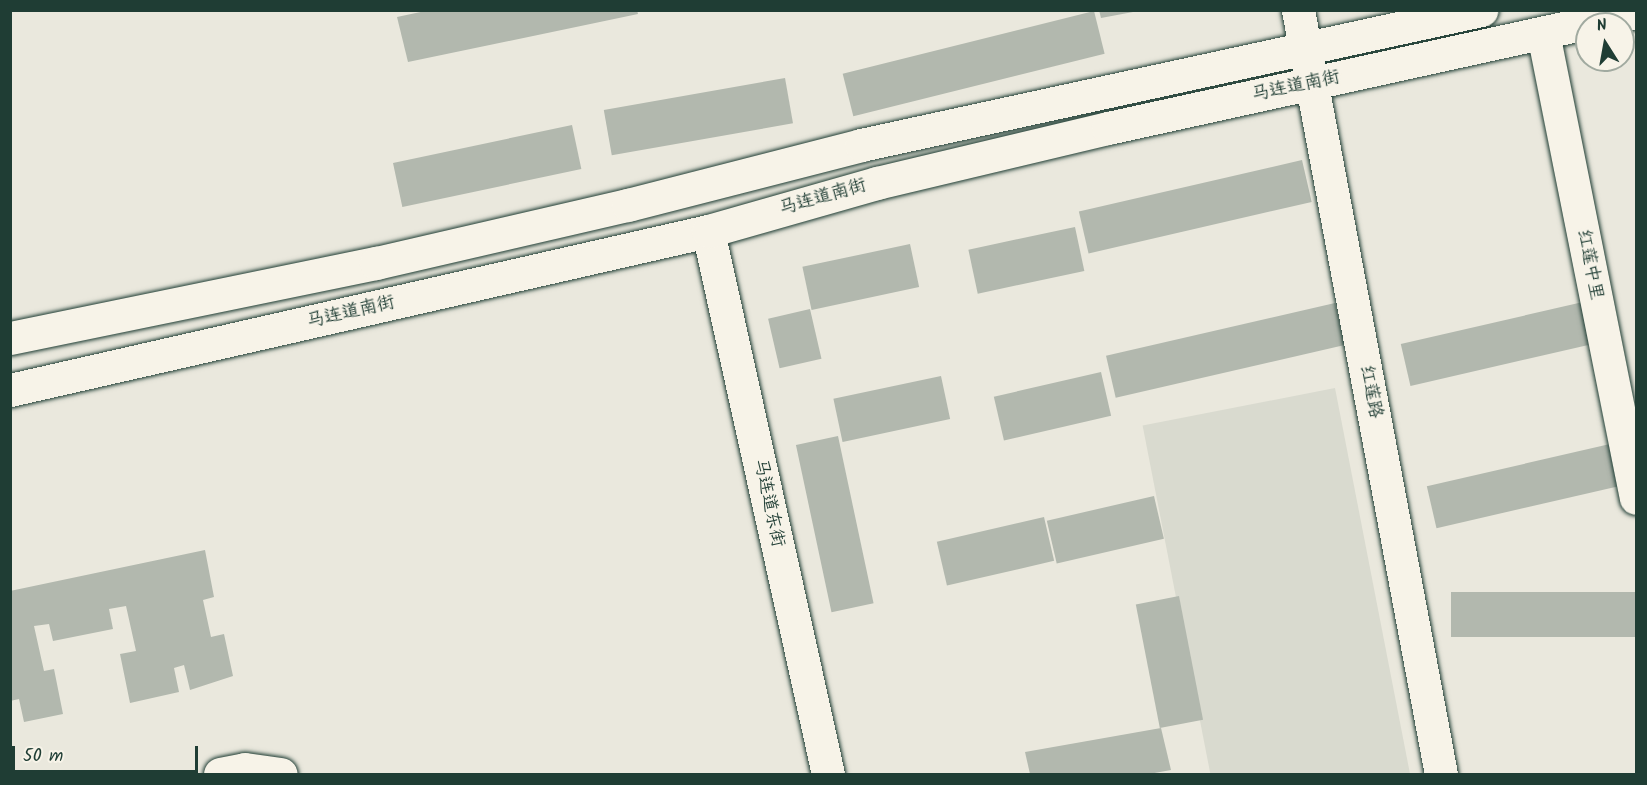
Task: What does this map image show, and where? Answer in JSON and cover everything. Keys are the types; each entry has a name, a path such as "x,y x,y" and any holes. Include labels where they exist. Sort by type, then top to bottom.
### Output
{"street":[{"name":"红莲路","path":"1298,10 1441,774"},
{"name":"马连道南街","path":"10,338 376,263 628,205 861,145 1481,10"},
{"name":"马连道南街","path":"10,390 708,231 878,183 1636,12"},
{"name":"红莲中里","path":"1543,33 1636,498"},
{"name":"马连道东街","path":"708,231 828,774"},
{"path":"220,774 245,769 280,773"}],"shaded area":[{"path":"1335,388 1410,774 1210,774 1143,425"}],"building":[{"path":"430,10 637,10 638,14 408,62 397,17"},
{"path":"1099,10 1133,10 1133,12 1101,18"},
{"path":"1094,11 1105,54 853,116 843,74"},
{"path":"785,78 793,123 612,155 604,110"},
{"path":"572,125 581,169 402,207 393,163"},
{"path":"1302,160 1312,202 1089,253 1079,212"},
{"path":"1075,227 1084,271 978,294 968,250"},
{"path":"910,244 919,287 812,310 802,267"},
{"path":"1583,302 1593,344 1410,386 1401,344"},
{"path":"1335,303 1345,345 1116,398 1106,356"},
{"path":"810,309 821,359 780,368 768,319"},
{"path":"1101,372 1111,416 1004,441 994,397"},
{"path":"941,376 950,419 843,442 833,399"},
{"path":"838,436 874,603 831,612 796,445"},
{"path":"1610,444 1620,486 1436,528 1427,486"},
{"path":"1154,496 1164,539 1057,564 1047,521"},
{"path":"1044,517 1054,561 947,586 937,542"},
{"path":"205,550 214,597 203,600 211,637 224,634 233,676 190,690 184,665 174,668 179,692 130,703 120,654 136,651 126,606 109,609 113,629 53,641 49,624 34,626 44,671 54,669 63,714 24,722 19,699 10,701 10,591"},
{"path":"1451,592 1636,592 1636,637 1451,637"},
{"path":"1179,596 1203,720 1160,728 1136,604"},
{"path":"1161,728 1171,770 1149,774 1030,774 1025,752"}]}
